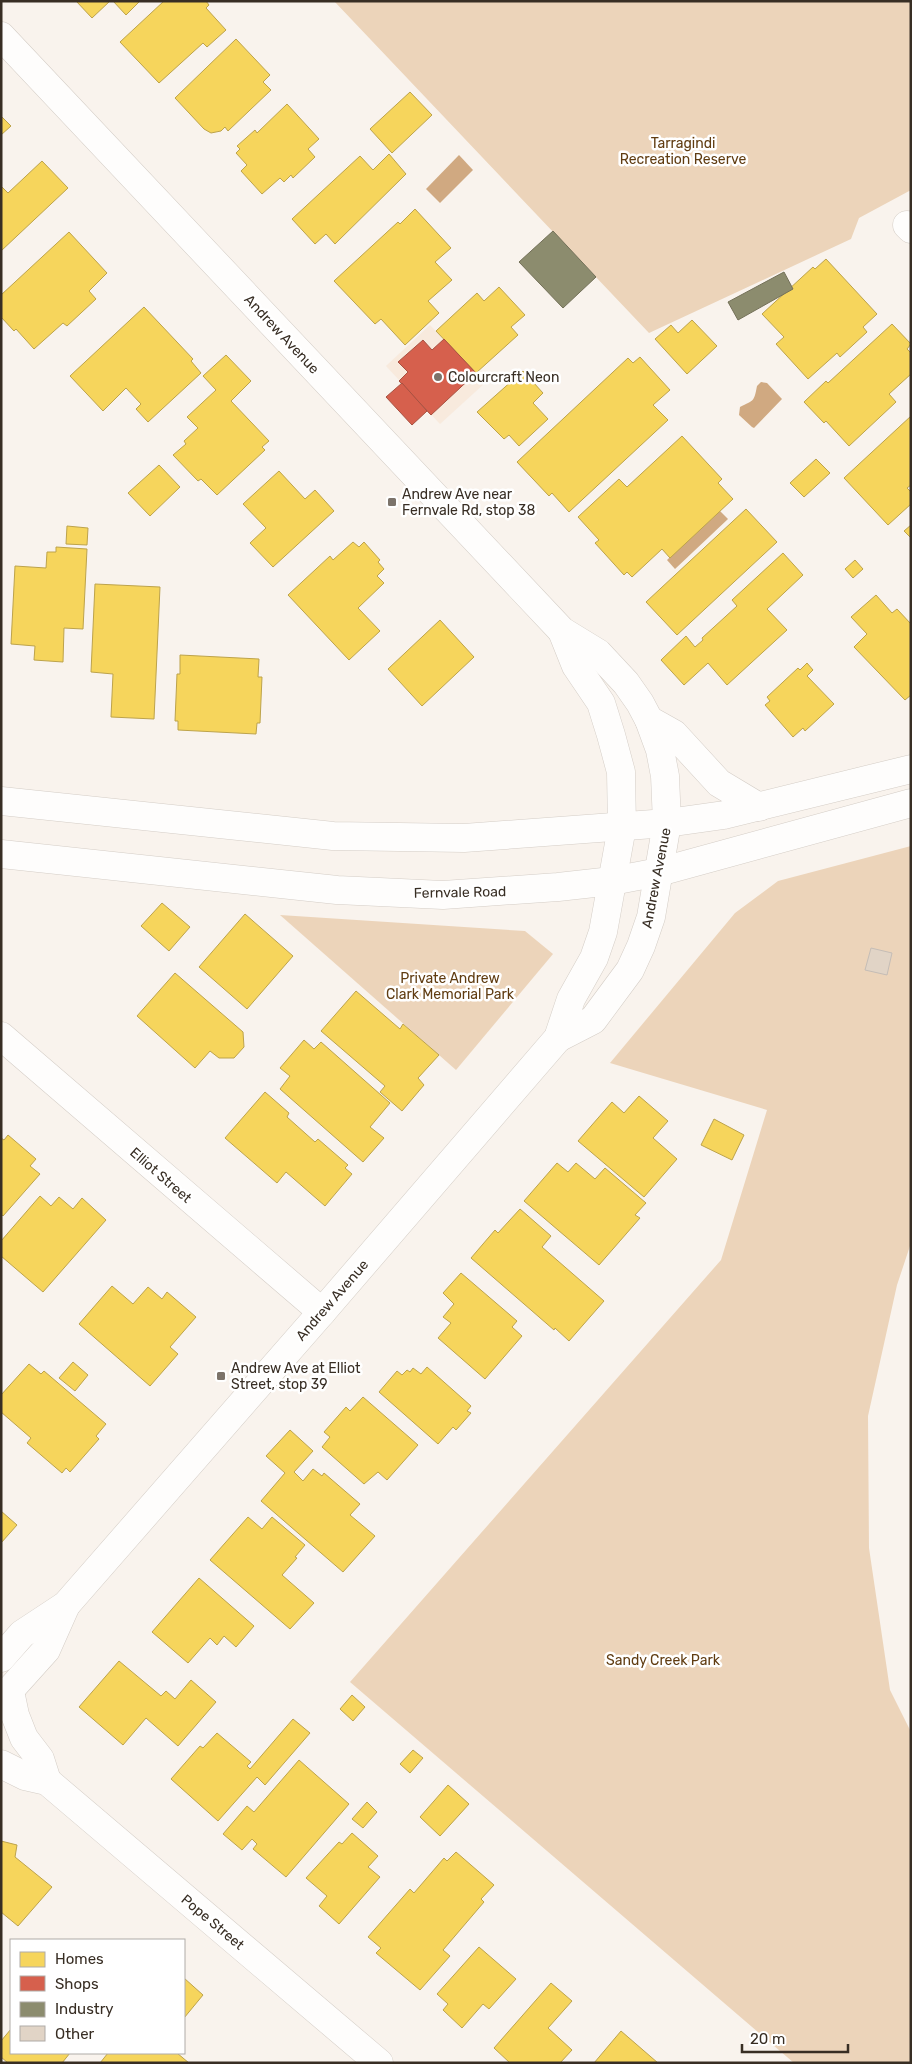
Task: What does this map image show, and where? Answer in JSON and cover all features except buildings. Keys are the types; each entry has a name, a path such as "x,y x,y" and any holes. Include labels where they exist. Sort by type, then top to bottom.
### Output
{"street":[{"name":"Andrew Avenue","path":"1,36 562,631 598,653 626,683 649,720 660,750 665,776 667,823 650,917 641,946 630,970 593,1020 558,1038 66,1605 22,1634 1,1658"},
{"name":"Andrew Avenue","path":"558,1038 571,999 594,958 603,932 622,827 621,772 611,735 601,703 576,666 562,631"},
{"path":"649,720 674,734 720,783 759,807"},
{"path":"1,801 333,836 464,838 622,827 724,815 911,769"},
{"name":"Fernvale Road","path":"1,854 338,890 433,894 558,887 612,881 659,872 911,803"},
{"name":"Elliot Street","path":"1,1036 322,1312"},
{"name":"Andrew Avenue","path":"5,1696 46,1650 66,1605"},
{"path":"5,1696 24,1738 40,1760 46,1781"},
{"name":"Pope Street","path":"1,1764 25,1776 46,1781 379,2063"}],"shaded area":[{"path":"459,155 473,170 440,203 426,189"},
{"name":"Colourcraft Neon","path":"430,325 485,383 440,424 386,366"},
{"path":"761,382 767,383 782,399 754,428 739,415 740,407 753,400 757,386"},
{"path":"720,511 728,519 675,569 667,560"}],"green space":[{"name":"Tarragindi Recreation Reserve","path":"334,1 911,1 911,190 859,218 851,239 649,333"},
{"name":"Sandy Creek Park","path":"911,846 911,1243 897,1285 868,1416 869,1548 890,1690 911,1732 911,2063 794,2063 350,1682 721,1260 767,1110 610,1063 735,913 778,881"},
{"name":"Private Andrew Clark Memorial Park","path":"280,915 525,931 553,954 456,1070"}],"place":[{"name":"Colourcraft Neon","path":"438,377"},
{"name":"Andrew Ave near Fernvale Rd, stop 38","path":"392,502"},
{"name":"Andrew Ave at Elliot Street, stop 39","path":"221,1376"}]}
